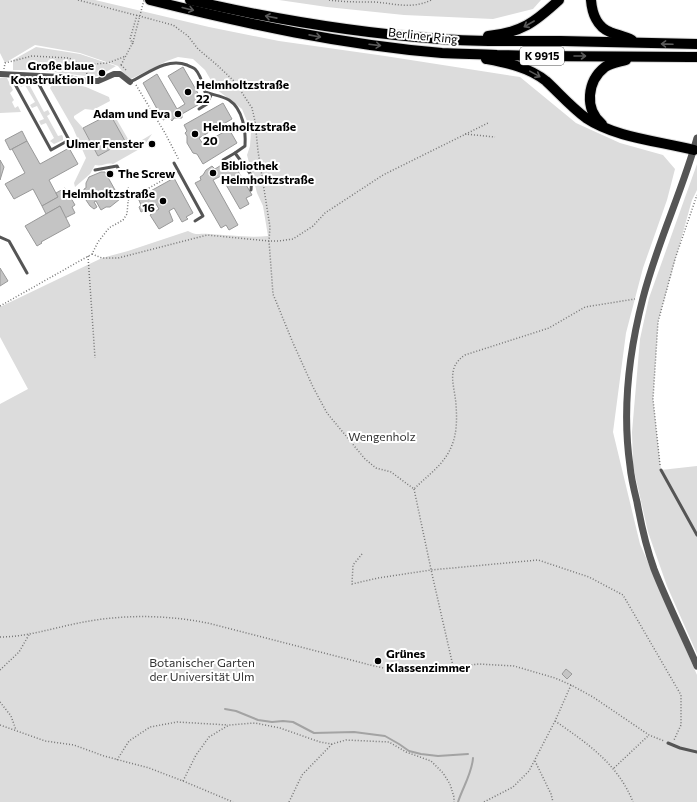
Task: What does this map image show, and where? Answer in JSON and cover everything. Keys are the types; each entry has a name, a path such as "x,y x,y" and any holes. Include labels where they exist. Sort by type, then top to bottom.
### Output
{"highway":[{"name":"Berliner Ring","path":"150,0 225,19 337,40 443,53 697,57"},
{"name":"Berliner Ring","path":"190,0 283,20 338,28 441,39 496,42 697,44"},
{"path":"441,39 501,35 516,31 541,17 559,0"},
{"path":"591,0 595,18 603,28 608,32 626,37 637,43"},
{"path":"443,53 501,62 530,71 544,80 587,118 615,132 694,150"},
{"path":"605,127 595,116 590,104 590,95 595,78 612,63 642,56"}],"street":[{"path":"0,74 60,77 98,82 114,74 120,74 132,82"},
{"path":"697,138 643,298 634,340 628,391 627,429 630,466 641,526 654,568 697,666"}],"lane":[{"path":"132,82 160,66 170,63 183,64 194,68 199,74 205,92 228,100 235,105 244,126 245,146 223,160"},
{"path":"10,75 51,150 69,140 34,76"},
{"path":"199,109 207,104 211,94"},
{"path":"235,152 252,176 251,190"},
{"path":"174,162 203,216 194,221"},
{"path":"95,170 116,166 119,170"},
{"path":"0,237 9,241 27,273"},
{"path":"661,470 697,535"},
{"path":"668,742 672,745 697,752"}],"path":[{"path":"78,0 173,25 188,36 198,49 235,82 252,108 270,227 269,241 273,294 308,377 327,413 365,460 376,468 391,472 414,489 453,666"},
{"path":"120,74 121,65 133,43 144,0"},
{"path":"329,0 344,2 375,2 399,6 421,5 431,0"},
{"path":"133,43 130,39 137,15"},
{"path":"5,63 32,56 69,58 86,67 95,64 108,63 126,56"},
{"path":"121,65 124,67 165,133 181,164 176,167 176,172 128,200"},
{"path":"92,254 102,258 118,258 207,235 269,241 293,239 313,226 325,213 383,175 488,123"},
{"path":"464,134 495,137"},
{"path":"0,306 92,254 98,242 109,228 123,220 127,214 128,186"},
{"path":"661,470 653,399 658,322 675,259 697,195"},
{"path":"88,256 95,358"},
{"path":"414,489 437,468 448,455 453,443 456,428 456,406 452,373 458,359 465,355 549,328 585,307 643,298"},
{"path":"362,554 353,565 352,584 378,578 431,570 538,560 589,577 623,595 681,695 681,725 672,745"},
{"path":"0,637 118,618 162,617 190,619 402,672 479,664 514,666 555,678 571,685 593,697 648,735 668,742"},
{"path":"0,670 19,652 30,633"},
{"path":"484,802 513,787 529,771 555,721 571,685"},
{"path":"0,702 11,716 16,730"},
{"path":"555,721 592,747 614,768 633,802"},
{"path":"117,760 129,741 150,727 176,722 229,725 255,723 280,728 320,742 332,744 346,740 389,742 406,752 431,760 443,773 450,784 454,802"},
{"path":"0,724 45,741 74,745 117,760 148,768 183,780 233,802"},
{"path":"183,780 196,755 209,737 229,725"},
{"path":"614,768 648,735"},
{"path":"289,802 302,775 332,744"},
{"path":"535,761 551,794 553,802"}],"green space":[{"name":"Wengenholz","path":"0,0 95,0 209,27 279,41 520,77 576,123 620,143 663,155 675,169 667,200 643,268 626,333 613,432 640,544 697,675 697,802 0,802 0,404 28,389 0,337 0,307 102,258 188,231 196,234 246,237 268,236 263,206 257,193 247,155 250,146 251,131 242,109 216,89 205,70 193,59 178,57 129,80 118,66 80,53 35,45 5,63 0,53"},
{"path":"279,0 541,0 533,9 493,19 404,15 327,7"},
{"path":"36,47 80,54 116,66 101,75 94,77 36,70 13,70 13,60"},
{"path":"0,78 7,78 13,90 10,93 14,100 12,102 15,108 18,106 21,112 0,113"},
{"path":"18,82 33,82 30,86 44,112 48,110 50,114 47,116 58,136 62,135 63,140 54,144 50,141 54,138 46,123 41,125 39,121 44,119 37,106 32,108 30,105 35,102 25,85 21,87"},
{"path":"52,85 77,85 86,87 109,97 110,101 93,110 85,109 74,116 83,128 98,156 125,141 110,114 113,113 132,146 152,134 143,147 113,164 95,165 90,174 75,187 74,183 86,158 73,128 50,88"},
{"path":"697,164 697,190 692,200 658,322 653,399 661,470 697,466 697,654 667,586 648,532 633,466 632,432 640,339 649,298"}],"building":[{"name":"Helmholtzstraße 22","path":"183,67 203,102 182,114 182,118 174,118 172,121 169,118 163,120 143,83 157,74 177,109 185,104 168,76"},
{"name":"Helmholtzstraße 20","path":"223,103 232,119 199,138 203,144 229,129 237,143 203,164 197,154 193,153 187,143 187,136 185,133 187,131 184,125"},
{"path":"110,114 125,141 98,156 83,128"},
{"path":"22,131 27,141 10,150 5,140"},
{"path":"27,141 40,164 69,148 78,164 49,180 58,197 42,206 33,189 14,199 5,184 25,173 12,149"},
{"path":"231,159 252,195 246,198 249,204 240,209 221,176 213,180 238,225 229,230 226,225 221,228 195,183 201,180 200,177 212,166 215,169"},
{"path":"0,160 4,167 0,180"},
{"path":"105,172 120,199 110,207 106,207 101,210 96,201 94,202 97,207 94,209 90,206 86,200 84,189 86,188 86,183 89,177"},
{"name":"Helmholtzstraße 16","path":"174,178 193,213 186,217 188,219 182,222 174,208 169,211 173,221 159,229 150,215 159,209 156,204 141,212 139,207 141,205 138,198"},
{"path":"65,188 75,205 72,207 75,213 65,218 60,206 46,214 42,206 58,197 56,193"},
{"path":"60,206 70,226 41,242 42,243 37,246 25,226"},
{"path":"0,268 8,281 0,286"},
{"name":"Grünes Klassenzimmer","path":"375,658 381,659 380,663 375,663"},
{"path":"566,669 572,674 567,679 562,674"}],"waterway":[{"path":"225,709 236,711 258,720 293,722 314,733 354,732 385,736 409,751 421,754 438,756 468,754"},
{"path":"458,802 469,775 473,758"}],"place":[{"name":"Große blaue Konstruktion II","path":"102,73"},
{"name":"Helmholtzstraße 22","path":"188,92"},
{"name":"Adam und Eva","path":"178,114"},
{"name":"Helmholtzstraße 20","path":"195,134"},
{"name":"Ulmer Fenster","path":"152,144"},
{"name":"Bibliothek Helmholtzstraße","path":"213,173"},
{"name":"The Screw","path":"110,174"},
{"name":"Helmholtzstraße 16","path":"163,201"},
{"name":"Grünes Klassenzimmer","path":"378,661"}],"park label":[{"name":"Botanischer Garten der Universität Ulm","path":"202,670"}]}
